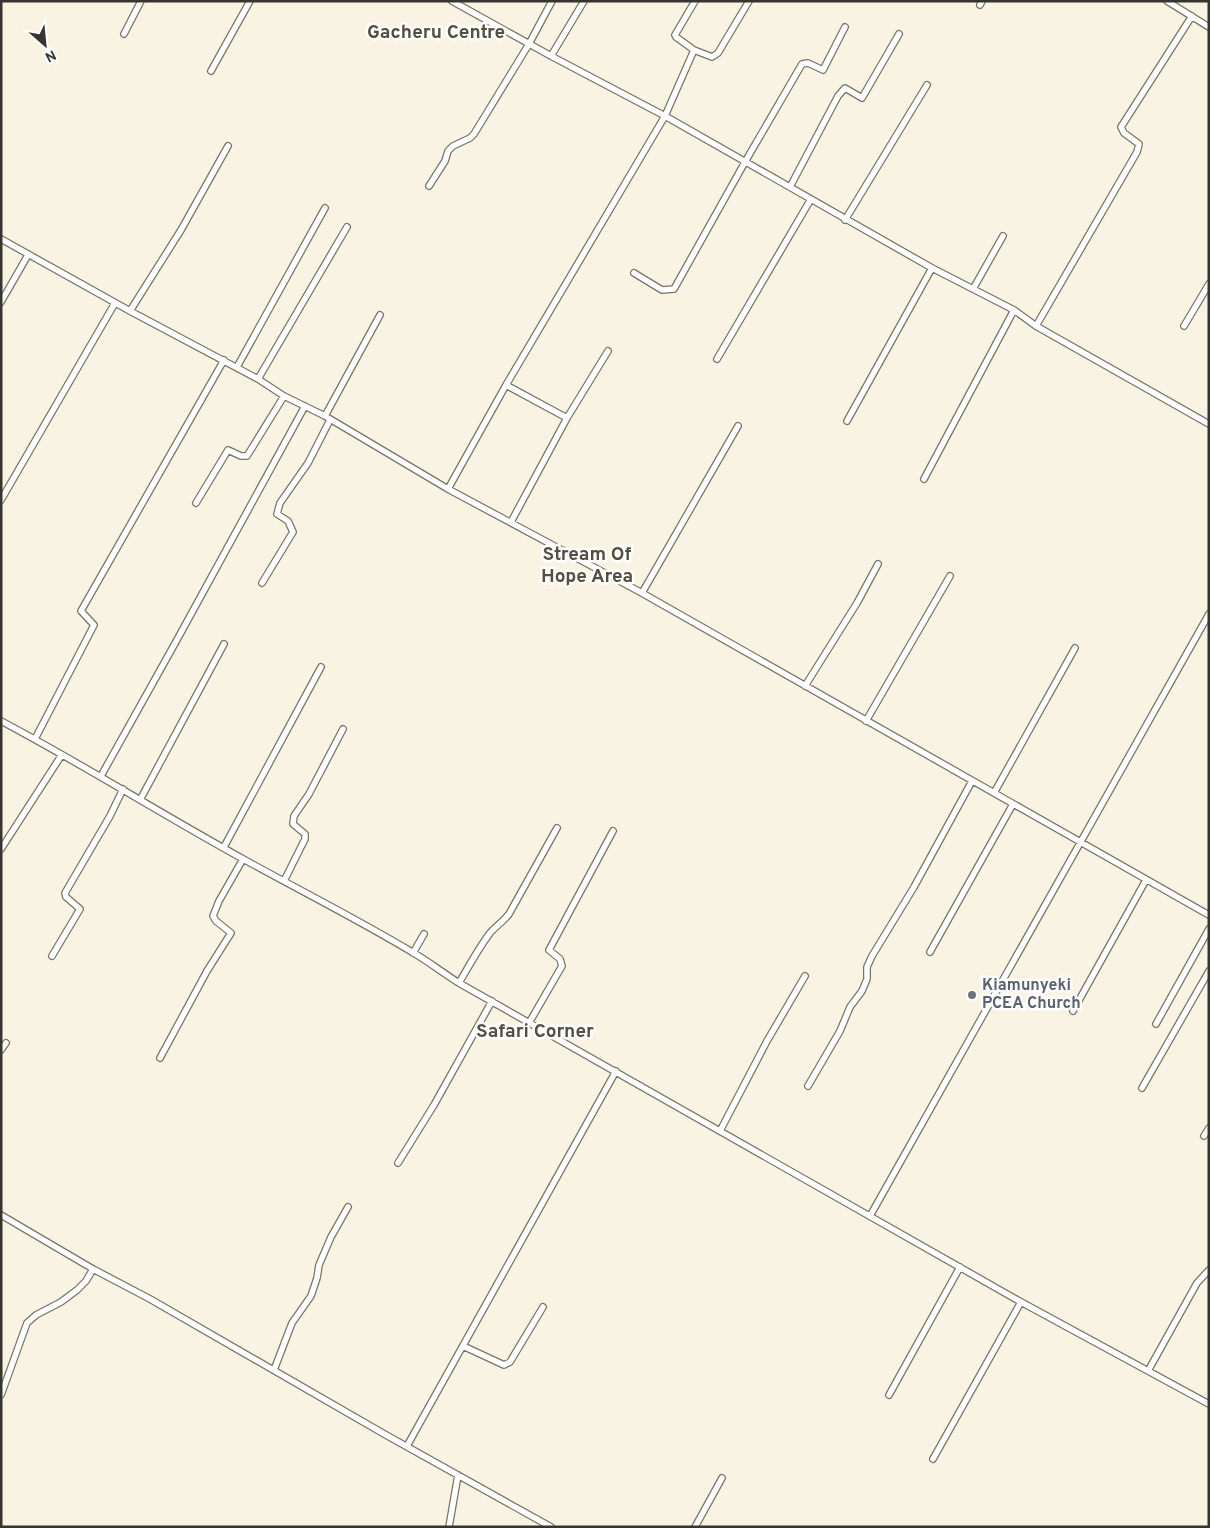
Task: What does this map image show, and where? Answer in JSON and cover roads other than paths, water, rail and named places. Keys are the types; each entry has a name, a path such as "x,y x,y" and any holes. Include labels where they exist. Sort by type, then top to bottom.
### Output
{"street":[{"path":"124,34 141,1"},
{"path":"211,71 250,1"},
{"path":"452,1 665,116 932,268 1014,310 1036,326 1209,424"},
{"path":"429,186 445,161 448,151 474,134 529,44 552,1"},
{"path":"551,56 584,1"},
{"path":"695,1 675,35 694,50 712,57 716,55 749,1"},
{"path":"1166,1 1209,27"},
{"path":"1036,326 1137,152 1139,144 1124,133 1121,127 1192,16"},
{"path":"634,273 662,290 674,289 802,64 808,63 823,70 845,27"},
{"path":"790,187 838,96 845,88 862,98 899,34"},
{"path":"448,489 506,385 665,116 694,50"},
{"path":"845,220 927,86"},
{"path":"130,311 181,230 228,146"},
{"path":"717,359 811,199"},
{"path":"237,367 325,208"},
{"path":"258,379 348,227"},
{"path":"973,288 1003,236"},
{"path":"1,239 115,303 237,367 284,396 327,418 448,489 642,593 1209,915"},
{"path":"1,302 28,255"},
{"path":"847,422 932,268"},
{"path":"1184,326 1209,284"},
{"path":"1,500 115,303"},
{"path":"924,478 1014,310"},
{"path":"262,584 293,532 288,521 277,514 280,503 308,463 327,418 380,315"},
{"path":"511,522 567,418 608,351"},
{"path":"35,739 94,625 81,611 224,360"},
{"path":"506,385 567,418"},
{"path":"196,503 228,450 244,457 250,453 284,396"},
{"path":"100,776 305,406"},
{"path":"642,593 738,426"},
{"path":"805,686 857,603 878,564"},
{"path":"866,721 950,576"},
{"path":"870,1216 1209,614"},
{"path":"140,800 224,644"},
{"path":"994,793 1075,648"},
{"path":"224,847 321,667"},
{"path":"1,721 243,859 413,953 459,984 616,1071 1020,1302 1209,1404"},
{"path":"284,881 305,839 305,834 293,824 294,816 309,794 343,729"},
{"path":"1,850 61,756"},
{"path":"808,1086 840,1031 850,1007 862,990 867,979 867,967 872,956 914,887 972,782"},
{"path":"52,956 80,909 65,894 110,816 123,789"},
{"path":"930,952 1013,804"},
{"path":"459,984 481,946 496,926 509,914 557,828"},
{"path":"529,1023 562,966 560,959 550,950 614,831"},
{"path":"160,1058 207,971 231,933 216,921 213,916 243,859"},
{"path":"1073,1010 1146,880"},
{"path":"1156,1024 1209,929"},
{"path":"413,953 424,934"},
{"path":"1142,1088 1209,971"},
{"path":"720,1131 767,1041 805,976"},
{"path":"398,1163 434,1105 492,1001"},
{"path":"1,1050 6,1043"},
{"path":"407,1446 616,1071"},
{"path":"1204,1136 1209,1128"},
{"path":"274,1370 292,1323 311,1296 319,1265 348,1207"},
{"path":"1,1215 93,1269 150,1298 551,1527"},
{"path":"889,1395 960,1267"},
{"path":"1,1395 27,1323 36,1314 61,1302 77,1290 86,1281 93,1269"},
{"path":"1148,1371 1197,1283 1209,1270"},
{"path":"934,1459 1020,1302"},
{"path":"463,1346 504,1365 510,1362 543,1307"},
{"path":"449,1527 458,1475"},
{"path":"696,1527 722,1478"}],"place":[{"name":"Kiamunyeki PCEA Church","path":"972,995"}],"district":[{"name":"Gacheru Centre","path":"436,33"},
{"name":"Stream Of Hope Area","path":"587,566"},
{"name":"Safari Corner","path":"535,1032"}]}
